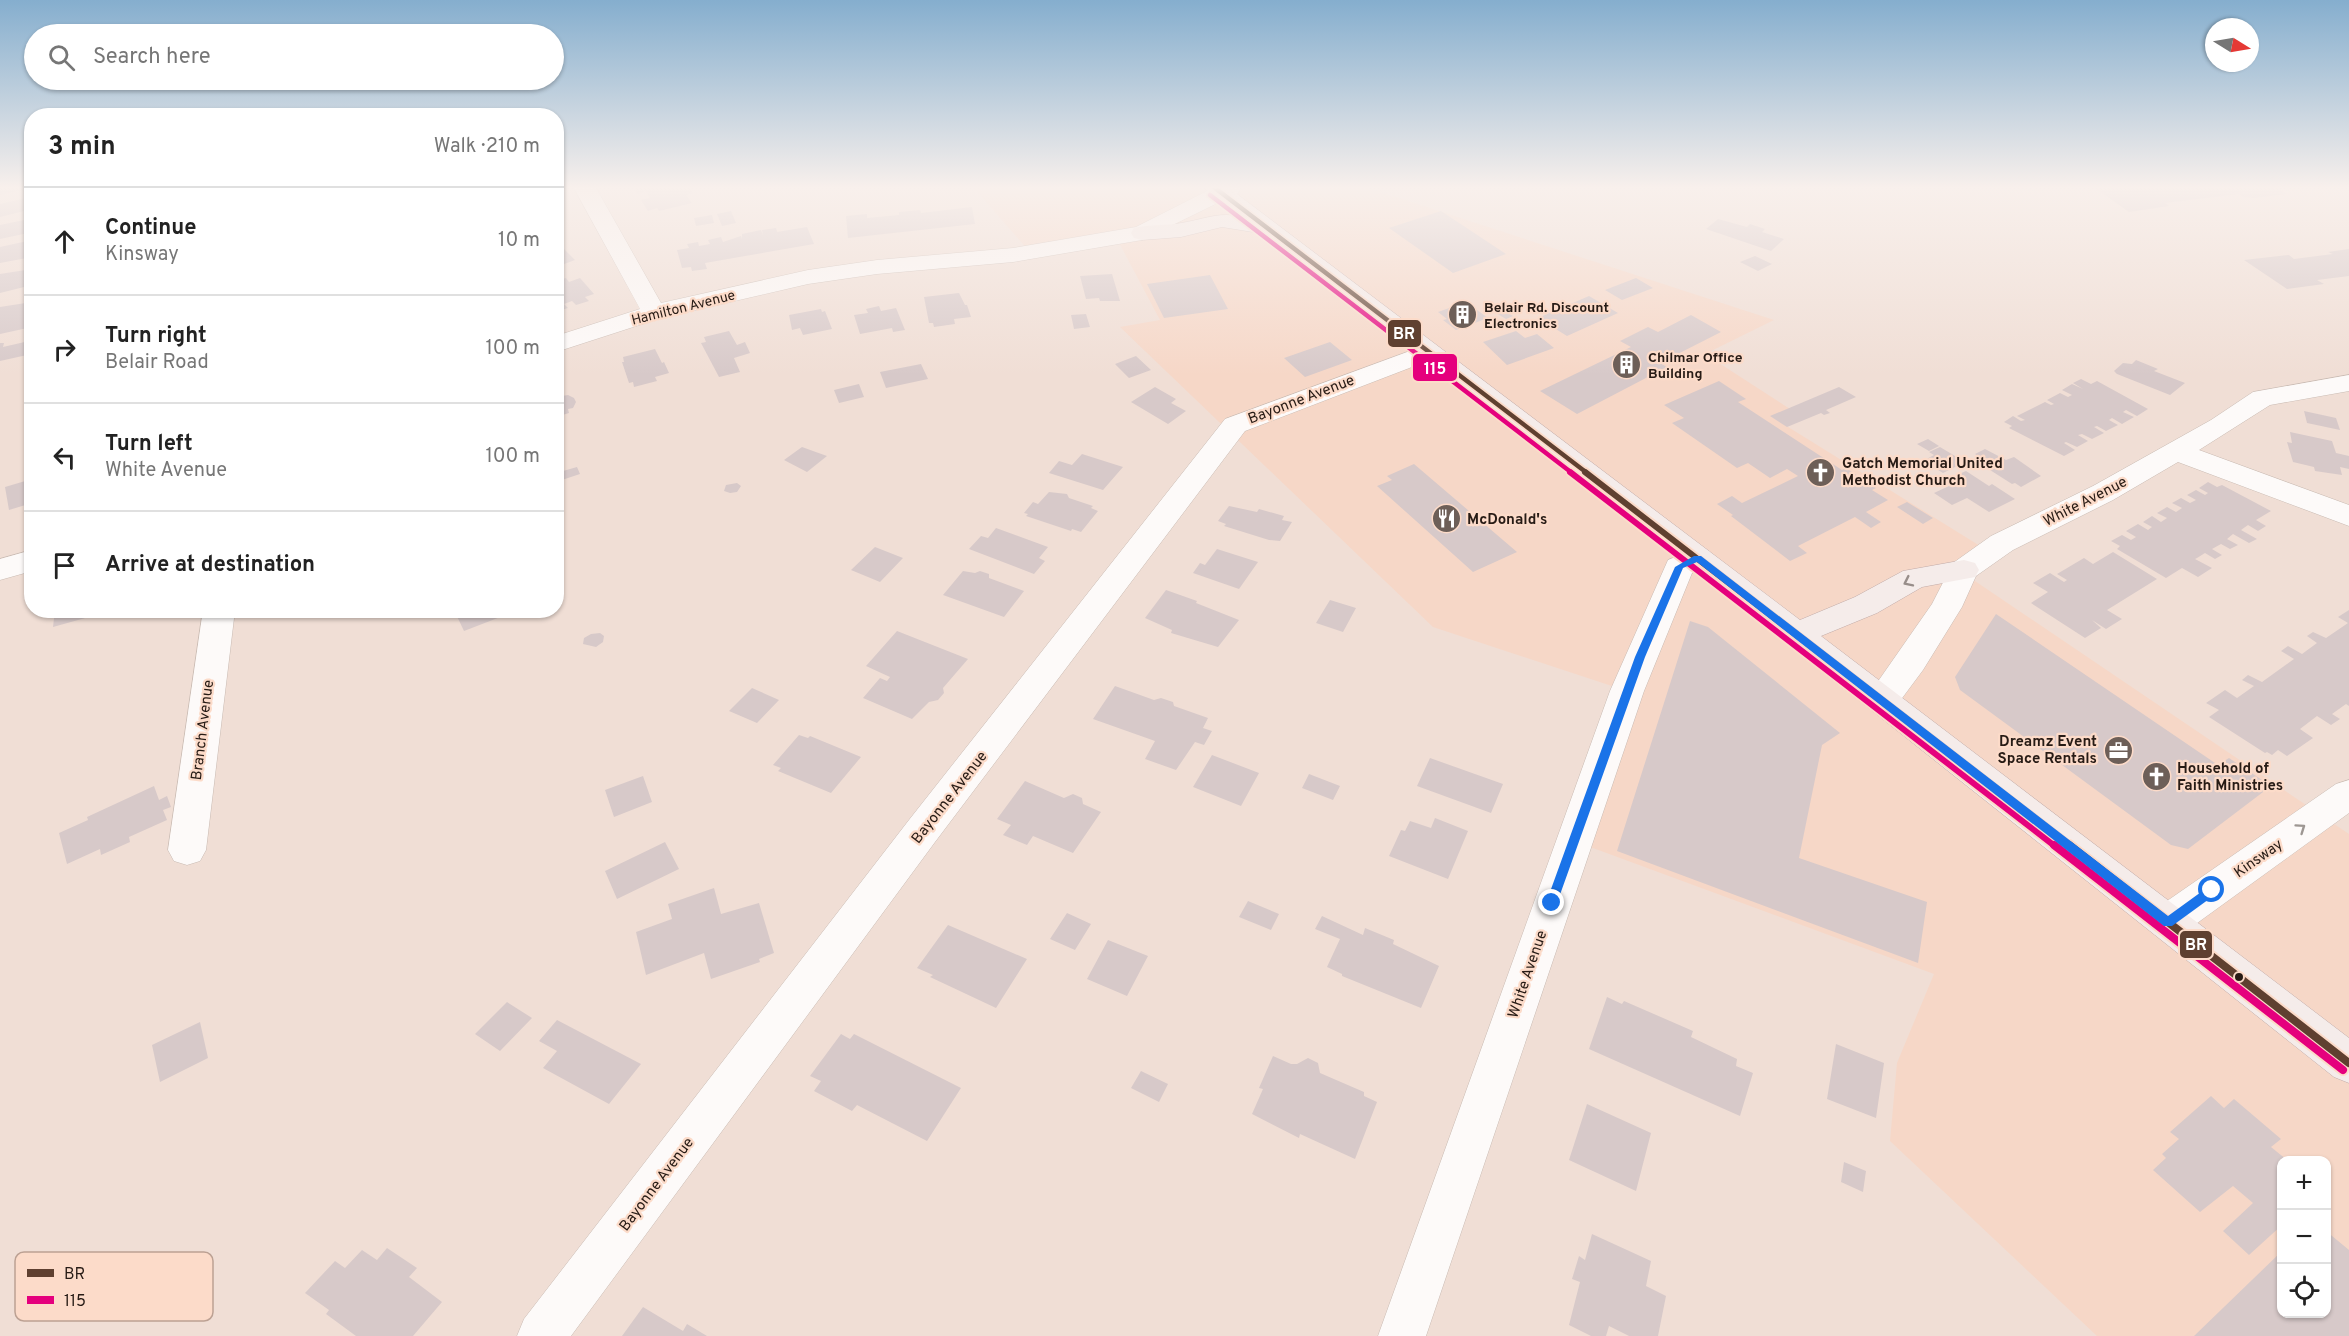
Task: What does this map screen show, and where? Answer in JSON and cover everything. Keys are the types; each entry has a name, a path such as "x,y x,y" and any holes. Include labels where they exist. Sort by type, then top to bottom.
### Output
{"main road":[{"path":"1296,250 1882,700 2349,1063"},
{"path":"1796,634 1866,605 1914,578 1964,570"}],"street":[{"path":"620,250 654,312"},
{"name":"Hamilton Avenue","path":"564,342 654,312 808,277 887,266 1013,255 1040,250"},
{"name":"Bayonne Avenue","path":"541,1336 922,831 1235,425 1429,352"},
{"name":"White Avenue","path":"1882,700 1911,662 1946,607 1964,570 2002,543 2093,498 2177,452 2262,398 2349,383"},
{"path":"2177,452 2349,516"},
{"name":"White Avenue","path":"1402,1336 1636,665 1679,567 1698,558"},
{"path":"0,570 24,562"},
{"name":"Branch Avenue","path":"187,850 218,618"},
{"name":"Kinsway","path":"2168,922 2349,794"}],"shaded area":[{"path":"1123,250 1560,250 1774,320 1705,354 1790,409 1772,417 1993,554 1972,579 2349,834 2349,1336 2097,1336 1890,1141 1897,1063 1934,974 1574,841 1627,691 1433,627 1120,327 1160,320"}],"building":[{"path":"0,250 24,250 24,258 0,263"},
{"path":"564,250 565,250 575,260 564,264"},
{"path":"677,250 778,250 705,263 707,269 692,271 691,267 682,268"},
{"path":"1421,250 1500,250 1506,254 1453,273"},
{"path":"2349,250 2349,276 2317,280 2324,284 2287,289 2244,260 2289,255 2294,259 2333,254 2328,252"},
{"path":"1755,256 1772,264 1758,271 1740,262"},
{"path":"24,270 24,287 0,293 0,274"},
{"path":"1112,274 1120,301 1086,299 1080,276"},
{"path":"1210,275 1228,309 1164,318 1147,284"},
{"path":"580,278 594,294 585,297 589,301 576,305 572,301 564,304 564,279 569,282"},
{"path":"1636,278 1653,288 1622,300 1605,290"},
{"path":"959,293 971,317 954,319 955,324 934,327 933,323 929,323 924,297"},
{"path":"1589,296 1618,313 1567,336 1538,318"},
{"name":"Belair Rd. Discount Electronics","path":"1466,302 1488,318 1456,330 1443,320 1447,319 1438,312"},
{"path":"24,303 24,329 0,334 0,307"},
{"path":"879,306 881,311 896,308 905,330 893,332 892,328 860,334 854,315 868,313 866,309"},
{"path":"1497,307 1513,316 1506,319 1491,310"},
{"path":"821,309 822,312 825,311 832,329 803,335 800,328 792,330 789,315"},
{"path":"1086,314 1090,327 1074,329 1071,315"},
{"name":"Chilmar Office Building","path":"1691,315 1721,332 1660,363 1667,367 1577,414 1540,391 1631,347 1620,341 1648,327 1658,332"},
{"path":"729,331 737,345 745,342 750,353 734,358 740,372 719,377 701,343 706,342 704,337"},
{"path":"1516,331 1525,338 1537,334 1554,348 1507,365 1483,342"},
{"path":"24,342 24,356 0,361 0,343 4,343 3,347"},
{"path":"1330,342 1352,360 1305,377 1284,358"},
{"path":"655,349 669,373 655,377 657,381 634,387 633,382 629,383 622,362 624,362 623,357"},
{"path":"1136,356 1151,370 1129,378 1115,364"},
{"path":"2136,360 2158,369 2154,371 2185,383 2170,395 2114,371 2123,363 2132,364"},
{"path":"921,364 928,379 886,388 880,372"},
{"path":"2081,379 2091,384 2097,381 2148,409 2137,416 2126,410 2123,412 2134,417 2122,424 2112,418 2109,420 2118,425 2106,431 2097,426 2094,427 2104,433 2092,439 2082,434 2078,435 2088,441 2077,447 2064,443 2075,450 2064,456 2009,428 2012,426 2004,422 2013,416 2021,421 2025,420 2017,416 2045,402 2054,404 2047,400 2060,393 2068,397 2072,395 2062,390 2072,384 2083,389 2073,383"},
{"path":"1719,381 1746,399 1738,402 1842,470 1846,468 1876,488 1872,490 1888,500 1866,512 1881,522 1871,528 1855,517 1798,546 1807,553 1790,561 1717,504 1732,496 1742,503 1798,476 1787,469 1770,478 1748,463 1737,468 1672,423 1684,418 1664,405"},
{"path":"859,384 864,397 839,403 834,390"},
{"path":"1155,387 1176,399 1171,403 1186,411 1168,424 1131,402"},
{"path":"1839,387 1856,397 1826,410 1830,413 1824,415 1821,413 1787,427 1770,416"},
{"path":"564,396 574,398 576,402 573,408 568,409 569,413 564,415"},
{"path":"2304,411 2336,418 2340,430 2307,423"},
{"path":"2290,432 2332,441 2336,453 2349,456 2349,469 2340,467 2342,475 2315,471 2314,467 2293,462 2287,442 2292,443"},
{"path":"1928,439 1939,446 1929,451 1917,444"},
{"path":"802,447 827,456 807,472 784,460"},
{"path":"1940,447 1965,462 1943,473 1923,461 1934,455 1929,452"},
{"path":"1985,449 2006,460 2014,457 2041,476 2021,487 2015,483 2012,484 1990,470 1995,467 1975,454"},
{"path":"1082,454 1123,467 1103,490 1049,473 1059,461 1072,465"},
{"name":"McDonald's","path":"1414,464 1517,552 1473,572 1377,486 1392,480 1387,476"},
{"path":"577,467 580,474 564,479 564,471"},
{"path":"1966,471 2015,499 1989,512 1967,498 1952,505 1934,493 1966,478 1959,474"},
{"path":"24,481 24,505 9,510 5,487"},
{"path":"2208,482 2217,487 2222,485 2271,511 2256,520 2266,526 2258,531 2248,525 2241,530 2257,539 2249,543 2233,534 2227,539 2238,545 2230,549 2221,544 2212,549 2222,555 2215,559 2205,553 2195,559 2212,568 2198,577 2182,568 2166,578 2117,549 2120,546 2111,541 2122,535 2131,540 2136,537 2126,531 2138,524 2148,530 2152,527 2143,522 2152,516 2161,522 2167,518 2157,513 2167,507 2176,512 2182,508 2172,503 2181,498 2190,503 2196,500 2187,495 2196,490 2205,495 2208,493 2199,488"},
{"path":"737,483 741,486 737,492 724,491 726,485"},
{"path":"1049,492 1067,494 1069,498 1093,506 1091,508 1098,511 1081,532 1072,529 1071,531 1026,516 1028,514 1024,513 1033,502 1038,504"},
{"path":"1907,502 1933,518 1923,524 1897,507"},
{"path":"1229,506 1257,512 1259,509 1284,516 1282,520 1292,522 1280,541 1269,540 1224,526 1226,524 1218,521"},
{"path":"996,528 1048,547 1039,558 1045,561 1034,574 969,549 981,536 988,538"},
{"path":"875,547 903,558 880,582 851,570"},
{"path":"1217,549 1258,562 1239,589 1193,573 1200,563 1205,565"},
{"path":"2113,552 2157,579 2107,610 2122,619 2106,629 2092,620 2101,628 2085,638 2031,603 2048,592 2033,583 2050,573 2064,582 2067,580 2057,574 2084,558 2093,564"},
{"path":"963,571 975,573 980,571 989,574 989,578 1024,591 1004,617 943,595"},
{"path":"1166,590 1239,620 1218,647 1171,633 1172,630 1145,618"},
{"path":"1330,600 1356,608 1343,632 1316,623"},
{"path":"2349,610 2349,706 2346,704 2332,714 2340,719 2331,725 2317,716 2300,729 2313,738 2287,756 2278,750 2272,755 2265,753 2209,717 2219,710 2206,703 2225,690 2237,698 2254,686 2242,680 2248,675 2262,682 2294,659 2281,651 2288,646 2302,654 2317,643 2307,636 2313,632 2326,638 2348,623 2338,617"},
{"path":"1996,614 2218,765 2229,758 2271,786 2188,849 2171,845 1960,690 1955,677"},
{"path":"54,618 85,618 53,627"},
{"path":"458,618 498,618 464,631"},
{"path":"1690,621 1708,627 1840,733 1822,745 1799,858 1927,902 1918,963 1617,851"},
{"path":"897,631 968,659 943,688 944,693 938,700 929,702 912,719 863,698 880,678 887,681 890,677 866,666"},
{"path":"600,633 604,636 603,642 596,647 583,644 584,638"},
{"path":"1115,686 1154,700 1161,698 1173,702 1174,706 1208,718 1203,728 1212,731 1204,745 1195,742 1176,770 1145,759 1155,741 1093,719"},
{"path":"752,688 779,700 757,723 729,711"},
{"path":"799,735 808,738 810,736 861,757 831,793 778,771 781,768 773,765"},
{"path":"1212,755 1259,773 1241,806 1193,787"},
{"path":"1430,758 1503,784 1491,813 1417,786"},
{"path":"1309,774 1340,786 1333,800 1302,788"},
{"path":"643,776 652,802 614,817 605,790"},
{"path":"1025,781 1064,798 1073,794 1082,798 1083,804 1101,812 1073,853 1033,836 1027,845 1003,835 1011,825 997,819"},
{"path":"154,786 159,800 167,796 171,807 163,810 167,820 129,837 130,842 101,855 100,849 67,864 59,833 88,820 87,817"},
{"path":"1435,818 1468,831 1448,879 1389,856 1401,830 1405,831 1410,821 1431,828"},
{"path":"665,842 679,869 617,899 605,871"},
{"path":"714,888 721,914 759,903 774,953 759,959 760,962 711,979 704,953 646,975 636,932 672,919 668,904"},
{"path":"1248,901 1279,914 1271,930 1239,917"},
{"path":"1067,913 1091,924 1075,950 1050,939"},
{"path":"1322,916 1363,935 1365,928 1394,940 1393,944 1439,966 1421,1008 1342,976 1327,967 1340,939 1315,929"},
{"path":"948,925 1027,959 996,1008 930,977 933,975 917,968"},
{"path":"1108,940 1148,956 1127,996 1087,979"},
{"path":"1607,997 1622,1004 1624,1001 1693,1031 1691,1037 1737,1059 1736,1066 1753,1073 1740,1116 1589,1049"},
{"path":"507,1002 532,1018 500,1051 475,1034"},
{"path":"557,1020 641,1064 609,1104 543,1068 557,1051 539,1041"},
{"path":"200,1022 208,1058 160,1082 152,1045"},
{"path":"841,1034 850,1039 854,1034 961,1088 927,1141 857,1105 852,1111 814,1091 821,1081 810,1076"},
{"path":"1836,1044 1884,1063 1876,1118 1827,1099"},
{"path":"1273,1056 1291,1064 1297,1064 1308,1058 1318,1063 1320,1073 1364,1092 1364,1096 1377,1102 1355,1159 1300,1134 1299,1138 1252,1114 1263,1089 1259,1088"},
{"path":"1141,1071 1168,1084 1159,1102 1131,1088"},
{"path":"2211,1096 2224,1108 2234,1099 2281,1139 2271,1147 2282,1156 2277,1156 2277,1230 2249,1255 2223,1231 2253,1203 2233,1186 2200,1212 2153,1170 2166,1158 2162,1154 2179,1139 2170,1132"},
{"path":"1587,1104 1651,1133 1636,1191 1569,1160"},
{"path":"1844,1162 1866,1171 1863,1192 1841,1182"},
{"path":"1592,1234 1651,1261 1646,1286 1666,1296 1658,1336 1629,1336 1609,1326 1606,1336 1591,1336 1569,1325 1580,1282 1572,1279 1579,1256 1585,1260"},
{"path":"2331,1235 2349,1250 2349,1336 2194,1336 2277,1256 2277,1318 2331,1318"},
{"path":"387,1248 417,1268 409,1277 442,1302 413,1336 356,1336 326,1314 329,1310 305,1293 335,1261 345,1268 362,1250 377,1260"},
{"path":"643,1307 683,1331 687,1324 707,1336 622,1336"}],"transit line":[{"name":"115","path":"1282,250 2343,1070"},
{"name":"BR","path":"1296,250 1882,700 2349,1063"}],"place":[{"name":"Belair Rd. Discount Electronics","path":"1463,315"},
{"name":"Chilmar Office Building","path":"1627,365"},
{"name":"Gatch Memorial United Methodist Church","path":"1821,472"},
{"name":"McDonald's","path":"1446,519"},
{"name":"Dreamz Event Space Rentals","path":"2118,750"},
{"name":"Household of Faith Ministries","path":"2156,777"}],"route":[{"path":"1552,903 1640,657 1679,567 1698,558 2168,922 2212,890"}]}
